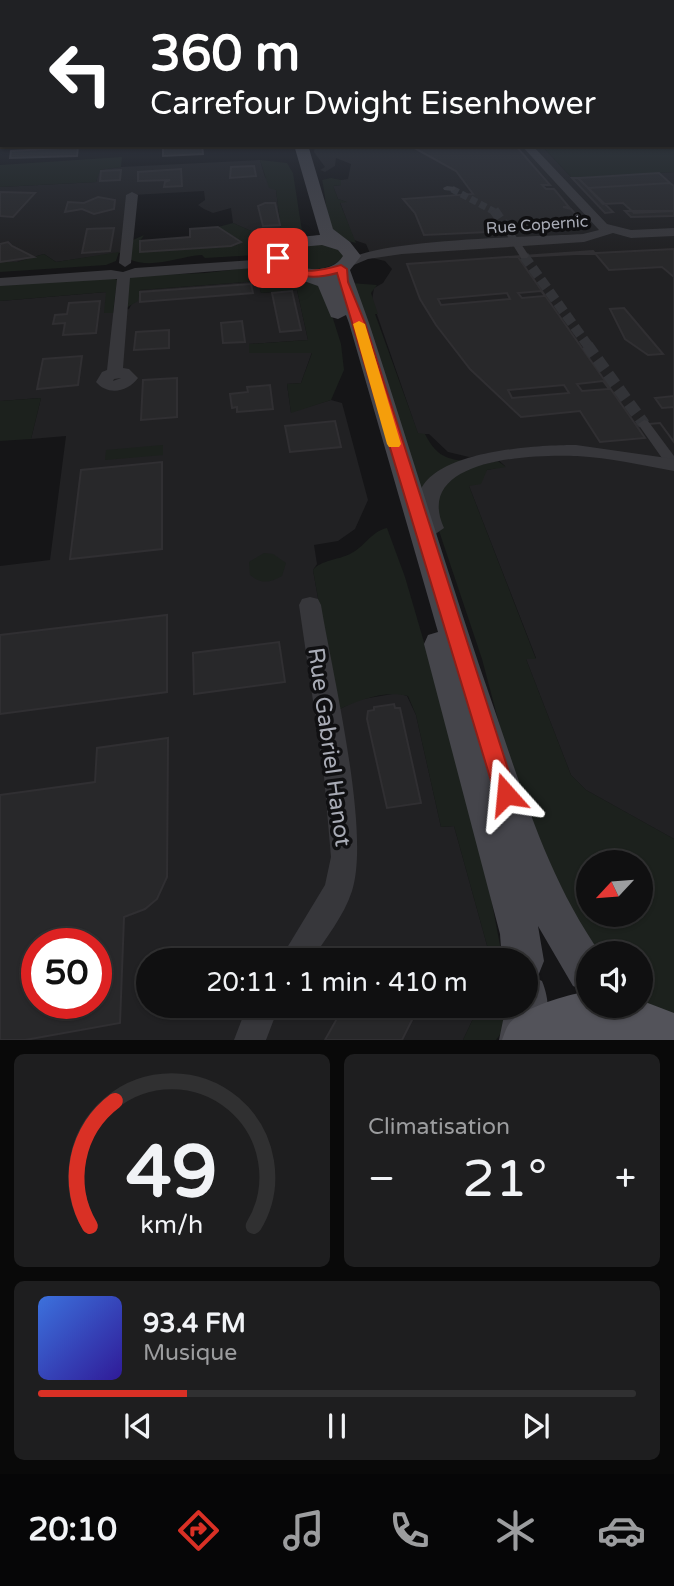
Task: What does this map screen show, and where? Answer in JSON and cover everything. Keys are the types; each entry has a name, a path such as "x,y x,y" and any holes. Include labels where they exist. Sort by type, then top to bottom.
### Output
{"main road":[{"path":"290,156 306,221 305,235 291,245 278,260 294,271 323,281 331,290 369,406 477,774 522,948"},
{"path":"304,156 325,231 343,255 343,282 359,323 506,794 550,903 576,956"},
{"path":"291,245 343,255"},
{"path":"294,271 325,273 343,255"},
{"path":"524,1040 544,1027 570,1017 599,1014 652,1026"},
{"path":"524,1040 527,1018"}],"street":[{"path":"536,156 597,222 611,230"},
{"path":"115,372 132,195"},
{"name":"Rue Copernic","path":"343,255 365,256 511,237 590,237 611,230 636,234 674,232"},
{"path":"511,237 524,257"},
{"path":"0,282 253,257 291,245"},
{"path":"0,274 248,265 294,271"},
{"path":"645,424 674,465"},
{"path":"447,610 453,591 426,505 437,479 454,468 494,456 577,451 674,465"},
{"name":"Rue Gabriel Hanot","path":"302,948 338,890 345,857 337,776 310,605"},
{"path":"250,1040 259,1018"}],"shaded area":[{"path":"317,156 551,156 572,178 674,172 674,839 586,790 571,775 526,659 536,658 469,486 487,470 505,466 494,456 469,457 448,452 429,434 418,434 372,300 374,288 383,283 392,269 385,261 372,258 366,244 354,240 340,202 346,202 338,199 333,186 341,185 341,180 348,179 351,164 336,158 335,166 325,172 320,170 325,167"},
{"path":"551,156 674,156 674,172 572,178"},
{"path":"122,157 121,167 100,170 96,182 0,187 0,165"},
{"path":"260,160 265,177 276,190 281,230 251,231 233,223 231,208 213,213 204,209 198,205 205,200 204,191 133,195 125,252 56,262 44,254 17,262 0,262 0,187 96,182 99,170 121,167"},
{"path":"260,160 287,163 293,173 302,231 297,238 258,255 205,258 202,255 147,263 129,259 131,241 144,235 140,241 140,252 237,245 239,240 218,227 233,223 251,231 281,230 276,190 269,188"},
{"path":"322,180 341,180 341,185 333,186 338,199 347,202 340,203 356,243 337,235 332,228"},
{"path":"326,244 342,251 344,258 330,266 317,269 288,263 285,255 300,245"},
{"path":"119,252 116,261 106,265 0,272 0,262 17,262 44,254 56,262"},
{"path":"257,267 315,282 324,290 341,344 344,370 331,400 291,413 287,384 301,383 312,353 249,353 249,344 308,340 297,290 261,293 258,281 140,290 138,301 126,308 128,279 135,276 205,273"},
{"path":"113,278 117,280 113,313 104,313 106,292 0,301 0,284"},
{"path":"259,281 261,293 297,290 308,340 249,344 249,352 312,352 301,383 287,384 291,412 331,400 342,403 368,500 355,529 338,541 314,545 317,564 313,570 338,710 357,700 398,693 407,696 416,715 441,827 454,826 488,948 136,948 136,1018 473,1018 463,1040 0,1040 0,566 50,560 66,436 31,439 41,398 0,401 0,301 106,292 113,313 129,309 139,290"},
{"path":"351,283 377,285 371,293 378,314 375,314 418,433 425,434 440,454 465,461 449,467 438,476 420,502"},
{"path":"41,398 31,439 0,441 0,401"},
{"path":"163,445 163,455 105,460 106,450"},
{"path":"498,461 506,467 487,470 481,484 469,486 536,659 526,659 571,775 586,790 674,839 674,1018 653,1010 653,941 582,941 523,814 482,659 432,510 439,486 467,468"},
{"path":"387,528 405,577 477,824 501,948 488,948 454,826 441,827 416,715 408,696 381,695 338,710 313,570 325,562 350,554"},
{"path":"264,553 273,554 286,563 282,576 266,582 250,575 249,562"},
{"path":"473,1018 505,1018 502,1032 496,1040 463,1040"}],"building":[{"path":"10,156 77,156 77,156 10,158"},
{"path":"428,156 524,156 550,185 542,185 546,189 554,189 569,207 563,207 571,209 583,223 577,228 424,235 415,213 403,199 473,194 456,171"},
{"path":"254,166 256,176 230,178 231,167"},
{"path":"181,169 182,186 164,187 165,182 170,180 138,181 138,172"},
{"path":"121,170 120,180 100,181 101,171"},
{"path":"659,173 670,183 588,188 578,178"},
{"path":"572,178 578,178 613,212 605,213"},
{"path":"670,183 674,186 674,211 634,213 623,203 603,204 588,188"},
{"path":"0,192 35,193 13,217 0,216"},
{"path":"98,197 115,200 114,209 94,214 82,209 65,212 68,202 84,203"},
{"path":"275,203 280,225 263,226 258,206"},
{"path":"625,211 674,211 674,216 631,217"},
{"path":"218,227 241,242 231,246 140,252 140,241 190,237 190,229"},
{"path":"114,228 110,251 82,253 87,229"},
{"path":"8,242 34,257 0,262 0,244"},
{"path":"674,249 674,442 660,423 636,425 518,257"},
{"path":"593,251 609,270 662,267 674,277 674,396 655,398 662,408 674,407 674,442 660,423 636,425 645,438 600,442 580,411 521,417 470,369 436,325 420,299 407,264","holes":["541,291 545,296 522,298 518,293","507,293 510,299 441,305 438,299","624,308 663,354 648,355 625,339 610,309","603,381 609,389 582,391 577,384","564,385 569,393 512,398 508,390"]},
{"path":"251,284 253,293 140,302 140,292"},
{"path":"292,291 301,330 280,332 272,293"},
{"path":"100,301 96,333 63,335 65,323 53,324 55,315 67,314 69,303"},
{"path":"242,321 245,342 223,343 221,323"},
{"path":"169,330 169,348 134,350 136,332"},
{"path":"82,356 78,385 37,389 43,359"},
{"path":"177,378 177,417 141,420 143,380"},
{"path":"270,385 273,409 237,412 237,407 232,408 230,394 248,392 247,387"},
{"path":"335,421 341,447 290,452 285,426"},
{"path":"162,462 162,549 70,559 81,470"},
{"path":"167,615 167,692 0,714 0,635"},
{"path":"279,642 285,682 194,694 193,653"},
{"path":"394,704 395,708 400,708 421,803 387,808 367,719 368,711 374,710 374,707"},
{"path":"168,738 167,877 157,899 145,909 124,917 120,1023 25,1040 0,1040 0,795 95,782 97,748"},
{"path":"337,1018 413,1018 402,1040 325,1040"}],"tunnel":[{"path":"452,189 495,212"},
{"path":"494,210 509,232"},
{"path":"524,256 589,347"},
{"path":"587,345 644,424"}],"slow traffic":[{"path":"359,324 394,444"}],"route":[{"path":"278,258 286,268 303,273 325,273 341,269 477,710 506,794"}]}
